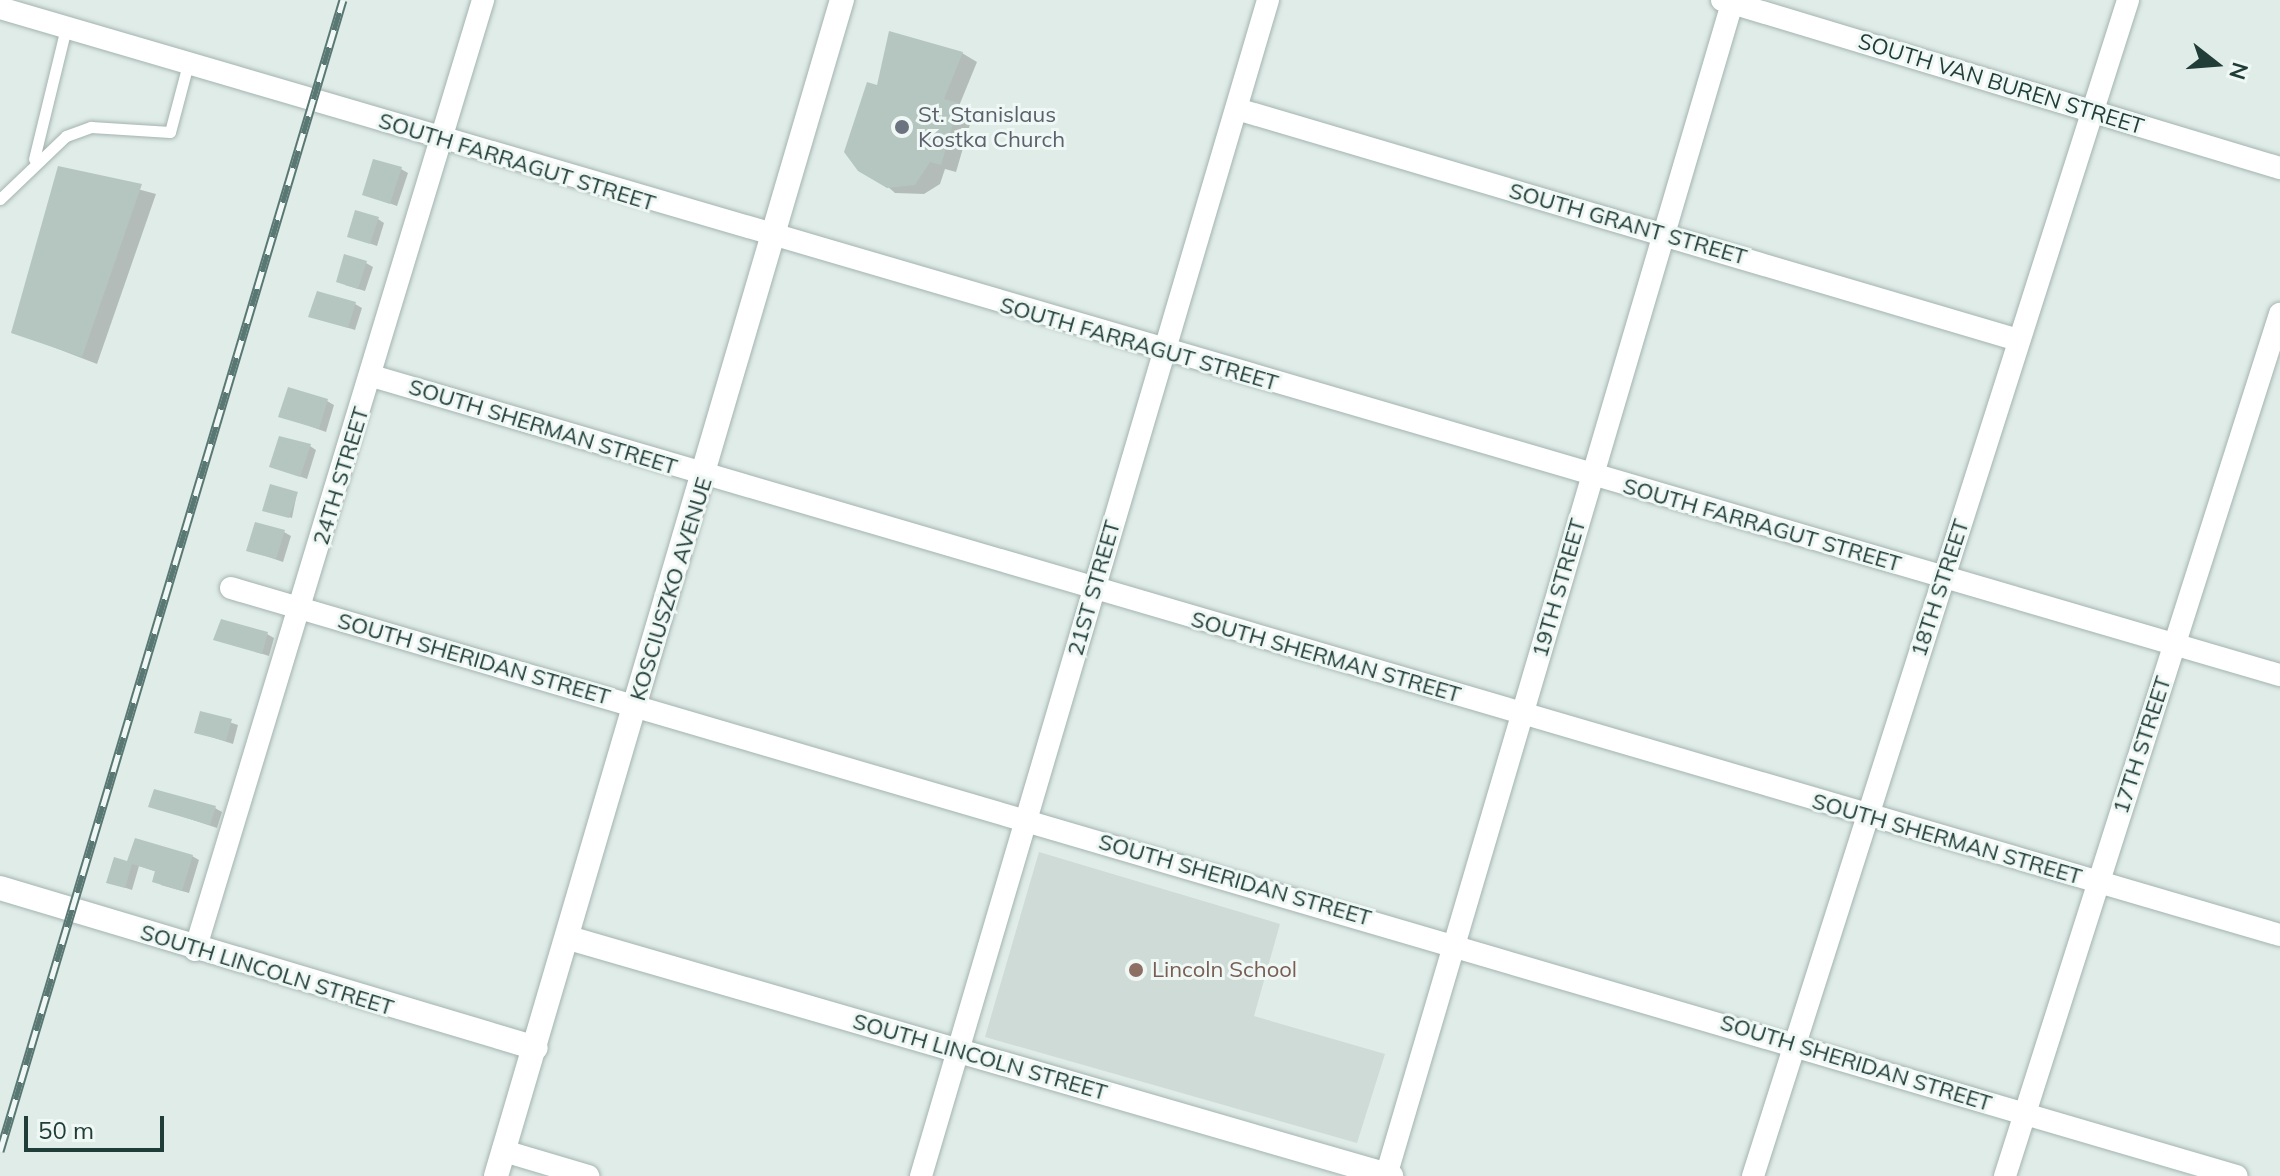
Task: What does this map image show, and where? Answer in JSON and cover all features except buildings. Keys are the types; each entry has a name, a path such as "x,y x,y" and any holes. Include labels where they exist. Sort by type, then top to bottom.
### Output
{"street":[{"name":"24TH STREET","path":"195,950 372,376 483,0"},
{"name":"KOSCIUSZKO AVENUE","path":"496,1176 705,476 842,0"},
{"name":"21ST STREET","path":"921,1176 1268,0"},
{"name":"18TH STREET","path":"1753,1176 2128,0"},
{"name":"SOUTH VAN BUREN STREET","path":"1729,1 2280,168"},
{"name":"19TH STREET","path":"1388,1176 1729,1"},
{"name":"SOUTH FARRAGUT STREET","path":"0,8 35,9 66,28 772,238 2280,675"},
{"name":"SOUTH GRANT STREET","path":"1237,109 2018,340"},
{"name":"17TH STREET","path":"2005,1176 2280,314"},
{"name":"SOUTH SHERMAN STREET","path":"372,376 2280,935"},
{"name":"SOUTH SHERIDAN STREET","path":"231,588 2237,1176"},
{"name":"SOUTH LINCOLN STREET","path":"0,888 195,950 536,1048"},
{"name":"SOUTH LINCOLN STREET","path":"569,938 1388,1176"},
{"path":"504,1151 588,1176"}],"lane":[{"path":"33,162 66,28"},
{"path":"0,199 33,162 91,127 170,132 188,64"}],"shaded area":[{"name":"Lincoln School","path":"1039,852 1280,924 1254,1016 1385,1054 1357,1143 985,1037"}],"railway":[{"path":"0,1151 343,0"}],"place":[{"name":"St. Stanislaus Kostka Church","path":"902,127"},
{"name":"Lincoln School","path":"1136,970"}]}
